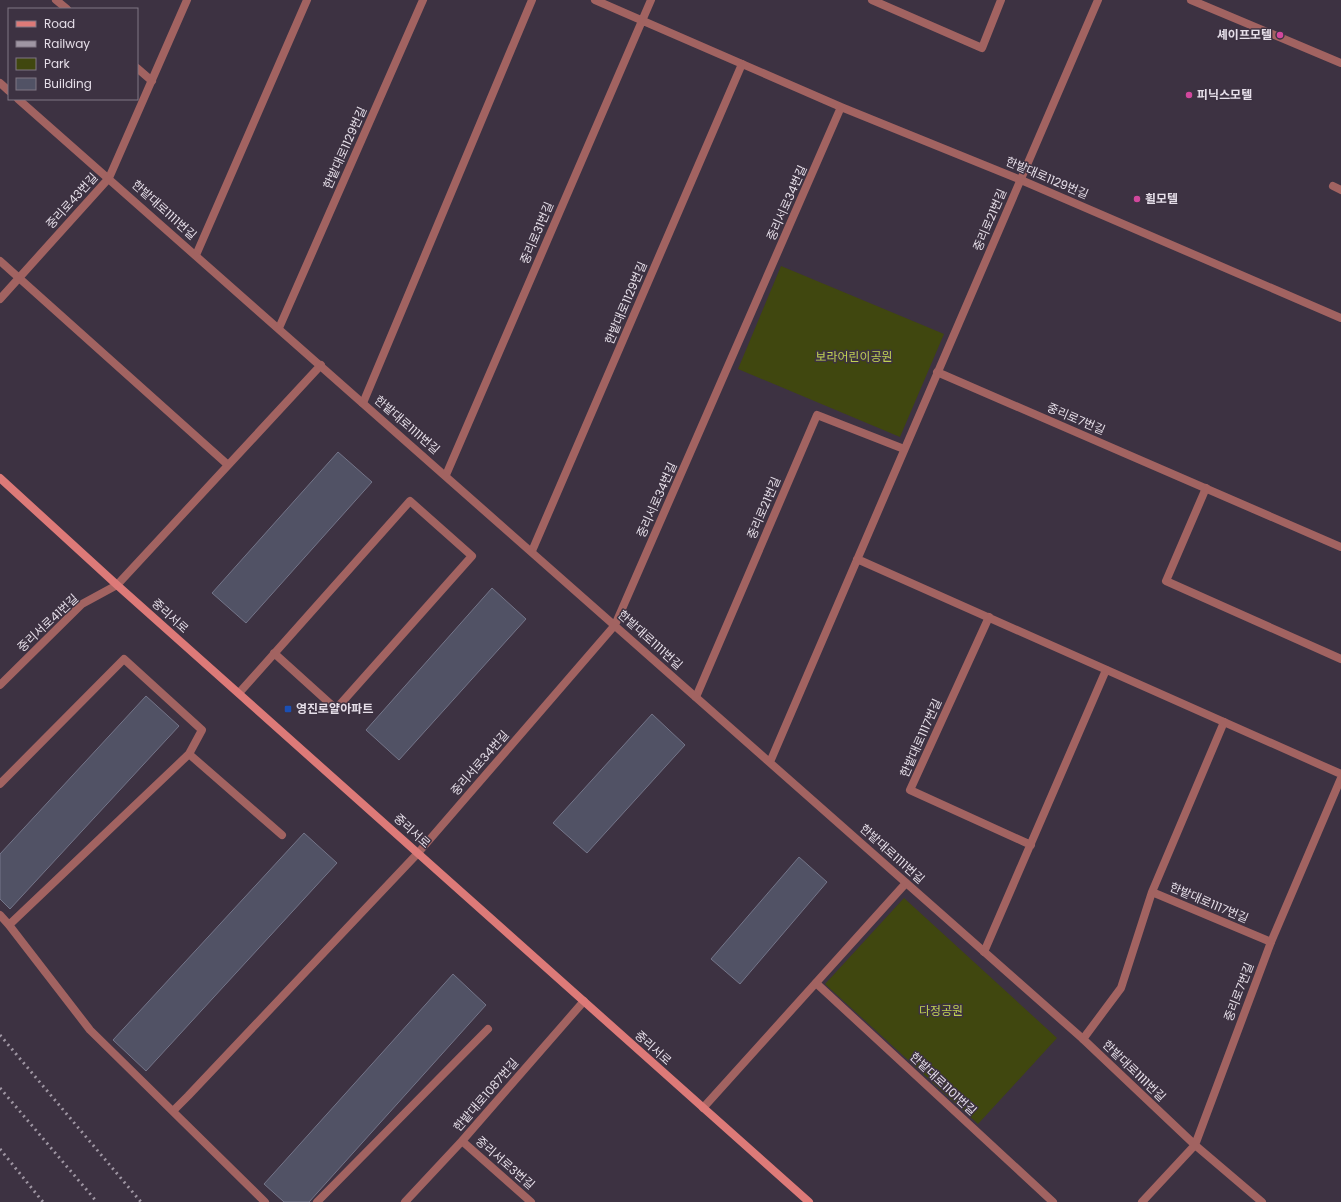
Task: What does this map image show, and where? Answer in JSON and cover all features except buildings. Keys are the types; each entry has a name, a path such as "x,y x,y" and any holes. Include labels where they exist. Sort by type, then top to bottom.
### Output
{"main road":[{"name":"중리서로","path":"0,478 117,585 809,1202"}],"street":[{"path":"56,0 66,8"},
{"name":"중리로43번길","path":"0,299 109,178 187,0"},
{"path":"196,255 307,0"},
{"name":"한밭대로1129번길","path":"279,328 423,0"},
{"path":"363,402 532,0"},
{"name":"한밭대로1129번길","path":"595,0 841,107 1021,180 1341,318"},
{"name":"중리로31번길","path":"446,475 651,0"},
{"path":"872,0 982,48 1001,0"},
{"name":"중리로21번길","path":"770,762 1098,0"},
{"path":"1191,0 1341,63"},
{"name":"한밭대로1129번길","path":"532,551 742,64"},
{"path":"138,69 152,81"},
{"path":"0,83 8,90"},
{"name":"한밭대로1111번길","path":"19,100 446,475 1083,1039 1195,1145 1262,1202"},
{"name":"중리서로34번길","path":"173,1111 418,853 615,625 841,107"},
{"path":"1332,186 1341,190"},
{"path":"0,261 228,465"},
{"name":"중리서로41번길","path":"0,685 82,604 117,585 321,365"},
{"name":"중리로7번길","path":"938,372 1341,547"},
{"name":"중리로21번길","path":"696,697 817,415 904,449"},
{"path":"1206,488 1166,581 1341,659"},
{"path":"239,693 274,653 410,501 472,556 336,709 274,653"},
{"path":"857,559 1341,774"},
{"name":"한밭대로1117번길","path":"989,617 910,790 1031,845"},
{"path":"0,784 124,659 202,730 188,754 9,925"},
{"path":"984,952 1106,670"},
{"name":"한밭대로1117번길","path":"1224,722 1152,892 1271,942"},
{"path":"188,754 282,835"},
{"name":"중리로7번길","path":"1142,1202 1195,1145 1271,942 1341,778"},
{"path":"703,1108 906,883"},
{"path":"1083,1039 1121,988 1152,892"},
{"path":"0,915 90,1030 265,1202"},
{"name":"한밭대로1101번길","path":"816,983 1053,1202"},
{"name":"한밭대로1087번길","path":"405,1202 462,1141 584,1001"},
{"path":"317,1202 488,1029"},
{"name":"중리서로3번길","path":"462,1141 531,1202"}],"green space":[{"name":"보라어린이공원","path":"781,266 944,334 900,437 738,369"},
{"name":"다정공원","path":"904,898 1057,1038 978,1124 825,984"}],"railway":[{"path":"0,1035 141,1202"},
{"path":"0,1088 97,1202"},
{"path":"0,1149 43,1202"}],"place":[{"name":"셰이프모텔","path":"1280,35"},
{"name":"피닉스모텔","path":"1189,95"},
{"name":"휠모텔","path":"1137,199"},
{"name":"영진로얄아파트","path":"288,709"}]}
